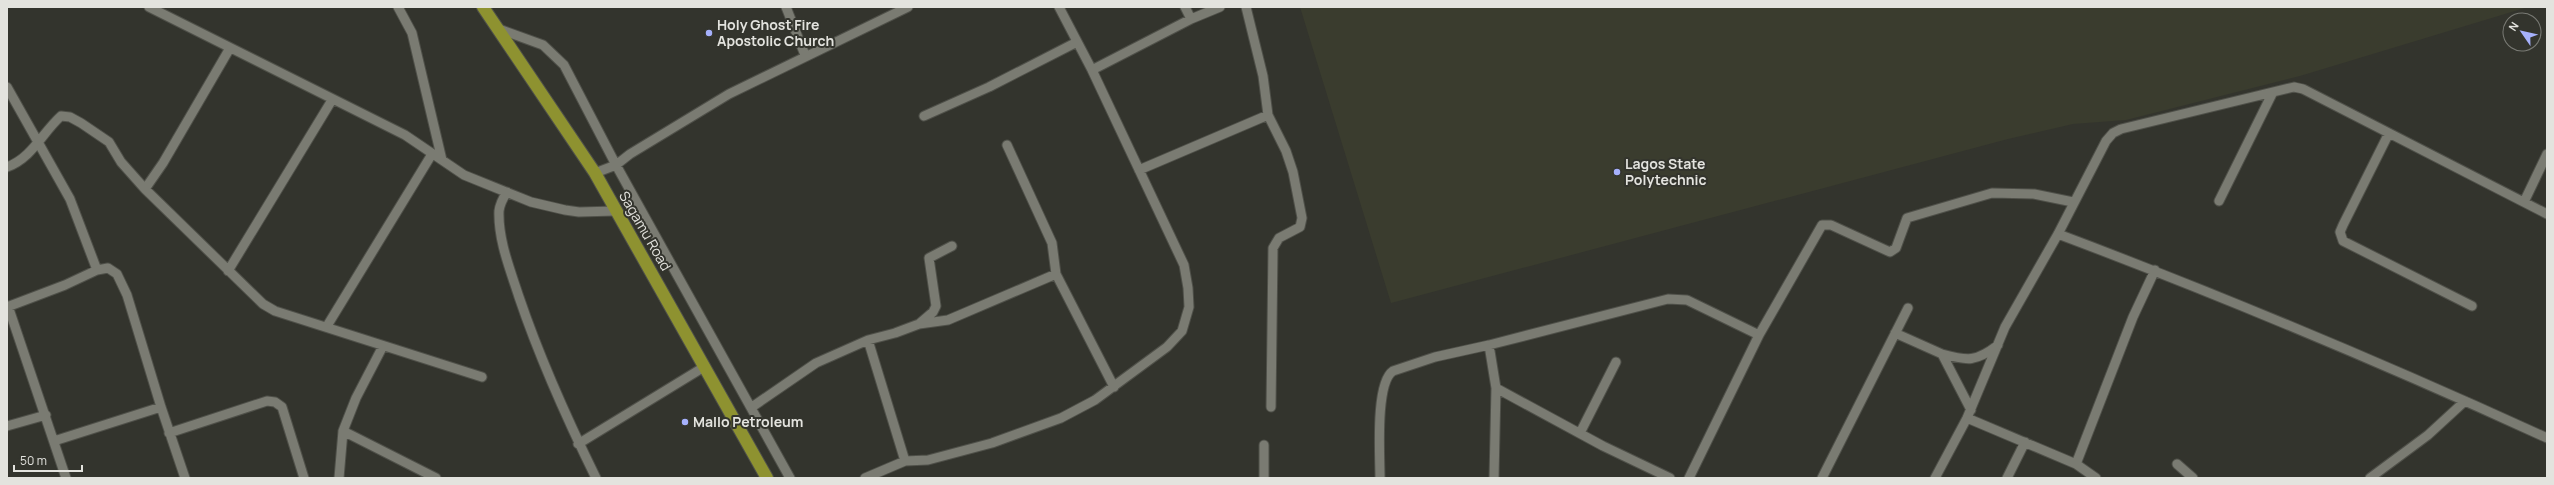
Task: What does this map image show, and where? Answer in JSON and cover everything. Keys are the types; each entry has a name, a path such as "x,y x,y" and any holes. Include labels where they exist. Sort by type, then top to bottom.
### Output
{"highway":[{"name":"Sagamu Road","path":"483,7 596,173 615,211 767,478"}],"street":[{"path":"149,7 332,100 405,135 464,174 531,202 578,212 615,211"},
{"path":"398,7 412,33 442,160"},
{"path":"786,7 805,55"},
{"path":"866,478 905,461 928,460 1015,435 1080,410 1177,338 1186,322 1189,307 1184,265 1092,70 1059,7"},
{"path":"1185,7 1191,19"},
{"path":"1092,70 1191,19 1220,7"},
{"path":"1246,7 1251,34 1263,76 1268,115 1286,151 1293,172 1302,223 1296,231 1279,238 1273,248 1271,407"},
{"path":"596,173 616,165 630,154 729,94 805,55 904,8"},
{"path":"499,29 543,45 564,65 616,165 752,407 790,478"},
{"path":"924,116 988,87 1077,42"},
{"path":"144,189 167,157 230,48"},
{"path":"7,87 70,199 97,270"},
{"path":"1935,478 1969,414 1998,345 2023,294 2058,234 2073,202 2106,141 2113,133 2294,88 2304,89 2547,214"},
{"path":"2219,201 2272,94"},
{"path":"228,271 332,100"},
{"path":"1139,170 1268,115"},
{"path":"7,167 20,163 61,116 70,117 109,142 121,162 144,189 263,304 276,311 327,326 383,346 482,377"},
{"path":"2389,133 2343,225 2340,232 2342,241 2472,306"},
{"path":"1007,145 1052,243 1056,274 1114,386"},
{"path":"327,326 432,154"},
{"path":"2524,202 2547,154"},
{"path":"507,192 501,200 500,211 504,250 538,351 578,444 596,478"},
{"path":"1689,478 1760,335 1822,225 1831,224 1890,252 1896,248 1907,218 1964,200 1992,193 2034,194 2073,202"},
{"path":"2058,234 2155,270 2465,401 2547,438"},
{"path":"919,324 933,312 936,306 929,258 952,246"},
{"path":"66,478 8,306 65,285 97,270 108,268 118,274 127,295 161,408 185,478"},
{"path":"2076,464 2133,317 2155,270"},
{"path":"752,407 804,369 868,340 895,333 919,324 948,320 1056,274"},
{"path":"1380,478 1382,402 1387,375 1435,357 1489,345 1555,326 1673,298 1687,300 1760,335"},
{"path":"1822,478 1908,308"},
{"path":"1895,333 1942,354 1972,360 1984,355 1998,345"},
{"path":"868,340 905,461"},
{"path":"1489,345 1496,388 1494,478"},
{"path":"339,478 343,431 356,398 383,346"},
{"path":"1942,354 1969,414 2025,442 2076,464 2096,478"},
{"path":"1580,433 1616,362"},
{"path":"578,444 704,368"},
{"path":"1496,388 1580,433 1670,478"},
{"path":"169,433 267,401 275,402 282,407 304,478"},
{"path":"2370,478 2428,434 2465,401"},
{"path":"54,441 161,408"},
{"path":"7,426 46,415"},
{"path":"343,431 436,478"},
{"path":"2007,478 2025,442"},
{"path":"1264,445 1264,478"},
{"path":"2177,464 2193,478"}],"shaded area":[{"name":"Lagos State Polytechnic","path":"1300,7 2528,7 2511,12 2502,12 2502,15 2300,76 2126,120 2073,124 2008,139 1391,303"}],"place":[{"name":"Holy Ghost Fire Apostolic Church","path":"709,33"},
{"name":"Lagos State Polytechnic","path":"1617,172"},
{"name":"Mallo Petroleum","path":"685,422"}]}
